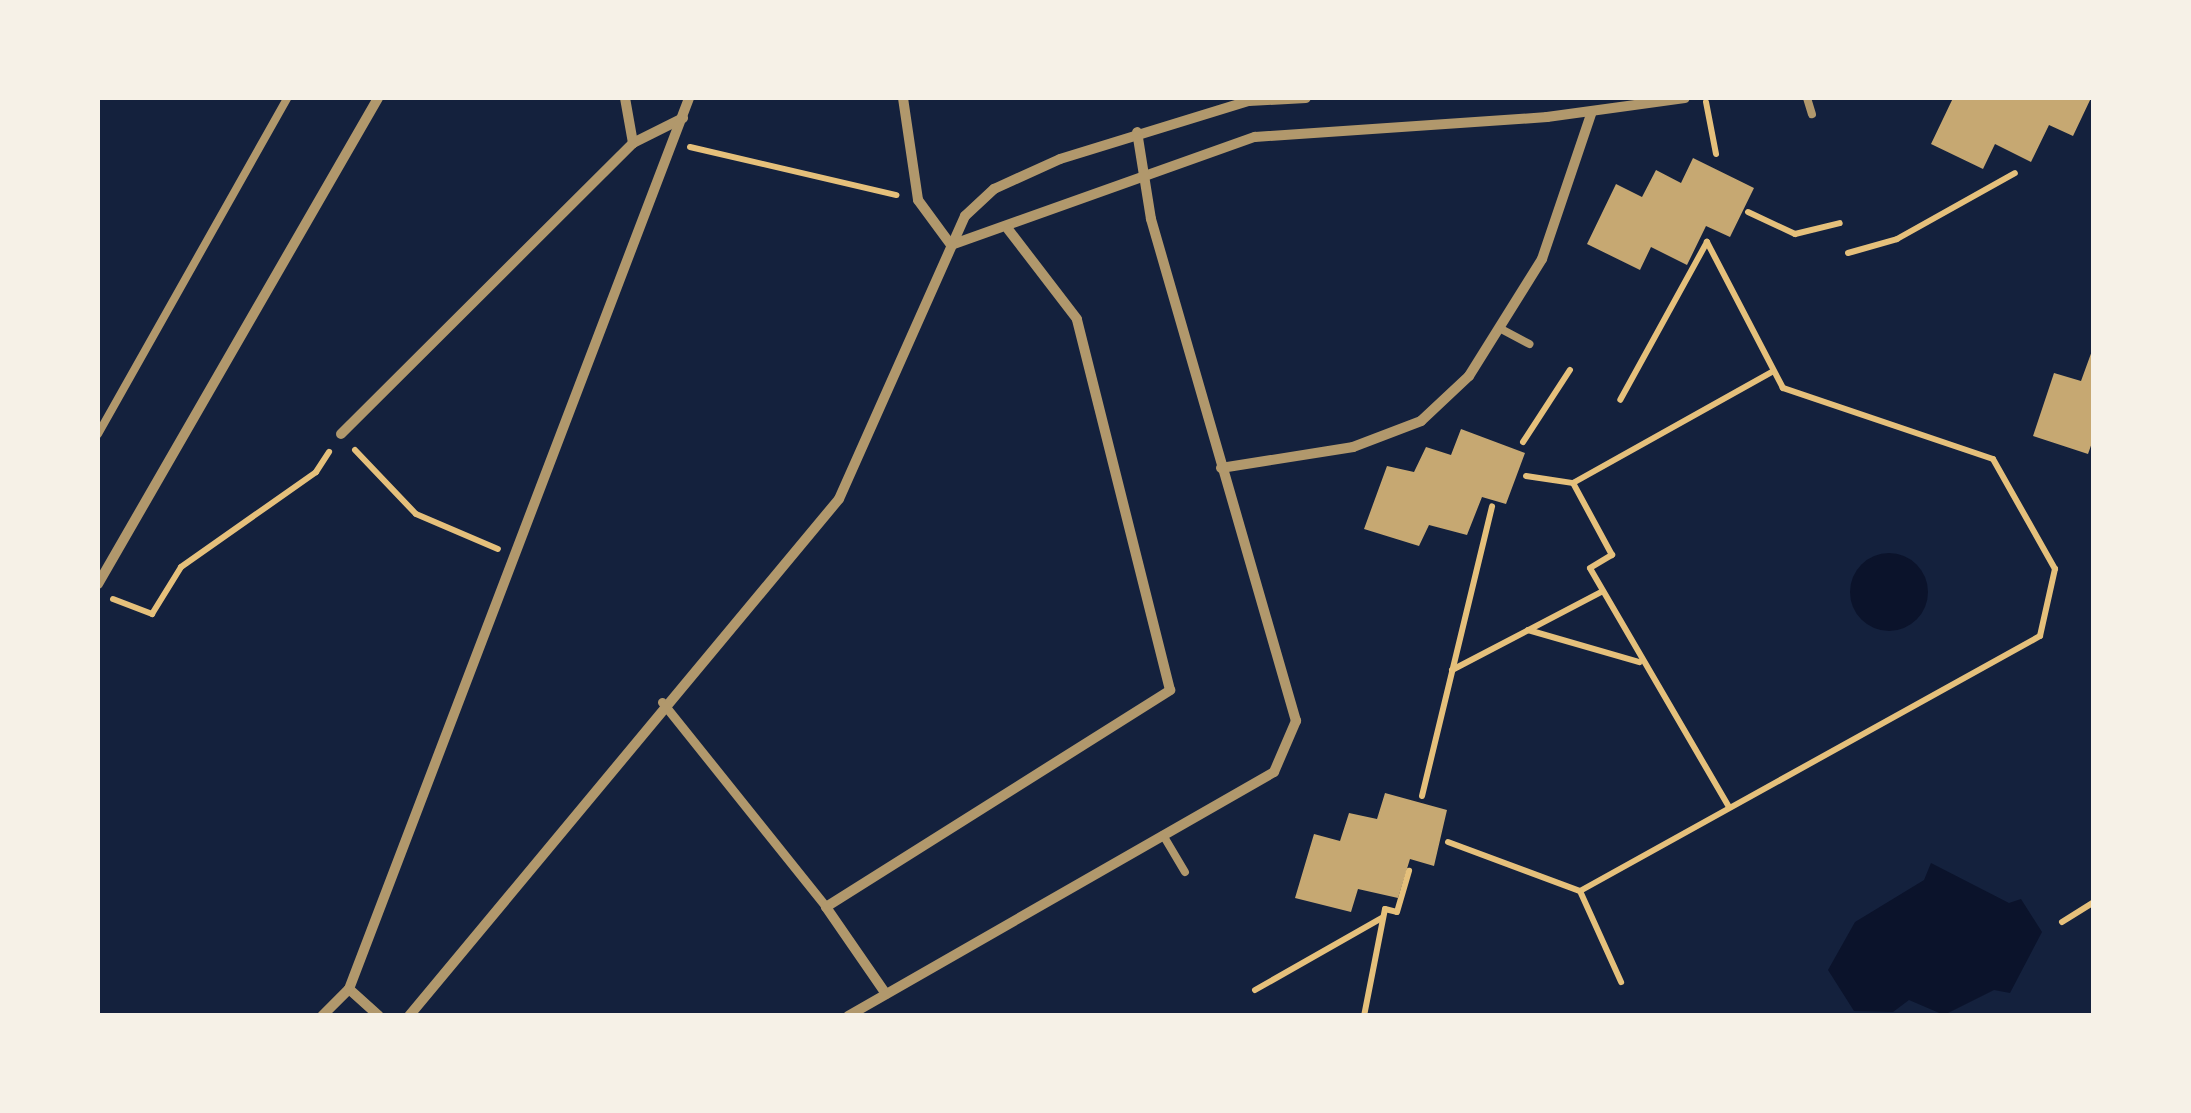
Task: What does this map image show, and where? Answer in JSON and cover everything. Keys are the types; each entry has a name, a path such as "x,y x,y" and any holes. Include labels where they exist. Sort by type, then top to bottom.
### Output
{"street":[{"path":"98,584 378,98"},
{"path":"625,98 633,144"},
{"path":"322,1016 349,989 510,554 688,98"},
{"path":"902,98 918,200 952,244"},
{"path":"409,1016 662,702 838,499 952,244 994,189 1138,132 1249,102 1306,98"},
{"path":"952,244 1008,229 1147,172 1254,137 1592,111 1685,98"},
{"path":"1220,468 1352,446 1421,420 1504,330 1542,260 1592,111"},
{"path":"340,434 633,144 683,118"},
{"path":"848,1016 1274,772 1296,721 1151,219 1138,132"},
{"path":"826,907 1170,690 1077,319 1008,229"},
{"path":"662,702 826,907 886,994"},
{"path":"349,989 379,1016"}],"lane":[{"path":"98,434 287,98"},
{"path":"1807,98 1812,114"},
{"path":"1504,330 1529,344"},
{"path":"1163,835 1185,872"}],"path":[{"path":"1709,117 1716,154"},
{"path":"673,143 918,200"},
{"path":"1848,252 1897,239 2015,173"},
{"path":"1748,212 1795,234 1840,223"},
{"path":"1580,891 2040,636 2055,569 1993,459 1783,388 1707,242 1620,400"},
{"path":"1523,442 1570,370"},
{"path":"1526,476 1573,482 1773,371"},
{"path":"98,593 152,614 181,567 316,472 340,434 416,514 510,554"},
{"path":"1573,482 1612,555 1590,568 1639,662 1729,806"},
{"path":"1422,796 1492,506"},
{"path":"1452,670 1602,592"},
{"path":"1526,630 1639,662"},
{"path":"1448,842 1580,891 1620,982"},
{"path":"1364,1016 1385,909 1397,912 1409,871"},
{"path":"2062,922 2094,902"},
{"path":"1254,990 1383,918"}],"water":[{"path":"1881,553 1897,553 1922,570 1928,592 1922,614 1911,625 1897,631 1881,631 1856,614 1850,600 1850,584 1867,559"},
{"path":"1931,863 2009,903 2021,899 2042,932 2010,993 1994,990 1944,1015 1909,1000 1893,1012 1854,1011 1828,970 1855,922 1924,880"}],"building":[{"path":"1953,98 2091,98 2073,136 2049,125 2031,162 1995,144 1983,169 1931,144"},
{"path":"1693,158 1754,188 1730,237 1706,226 1687,265 1651,247 1640,270 1587,244 1616,184 1642,197 1656,170 1681,183"},
{"path":"2093,348 2094,437 2088,454 2033,436 2054,373 2081,381"},
{"path":"1461,429 1525,453 1506,504 1482,497 1467,535 1429,525 1419,546 1364,529 1387,466 1414,472 1426,447 1451,455"},
{"path":"1385,793 1447,810 1434,866 1410,859 1398,898 1358,889 1351,912 1295,898 1314,834 1340,841 1349,813 1377,819"}]}
